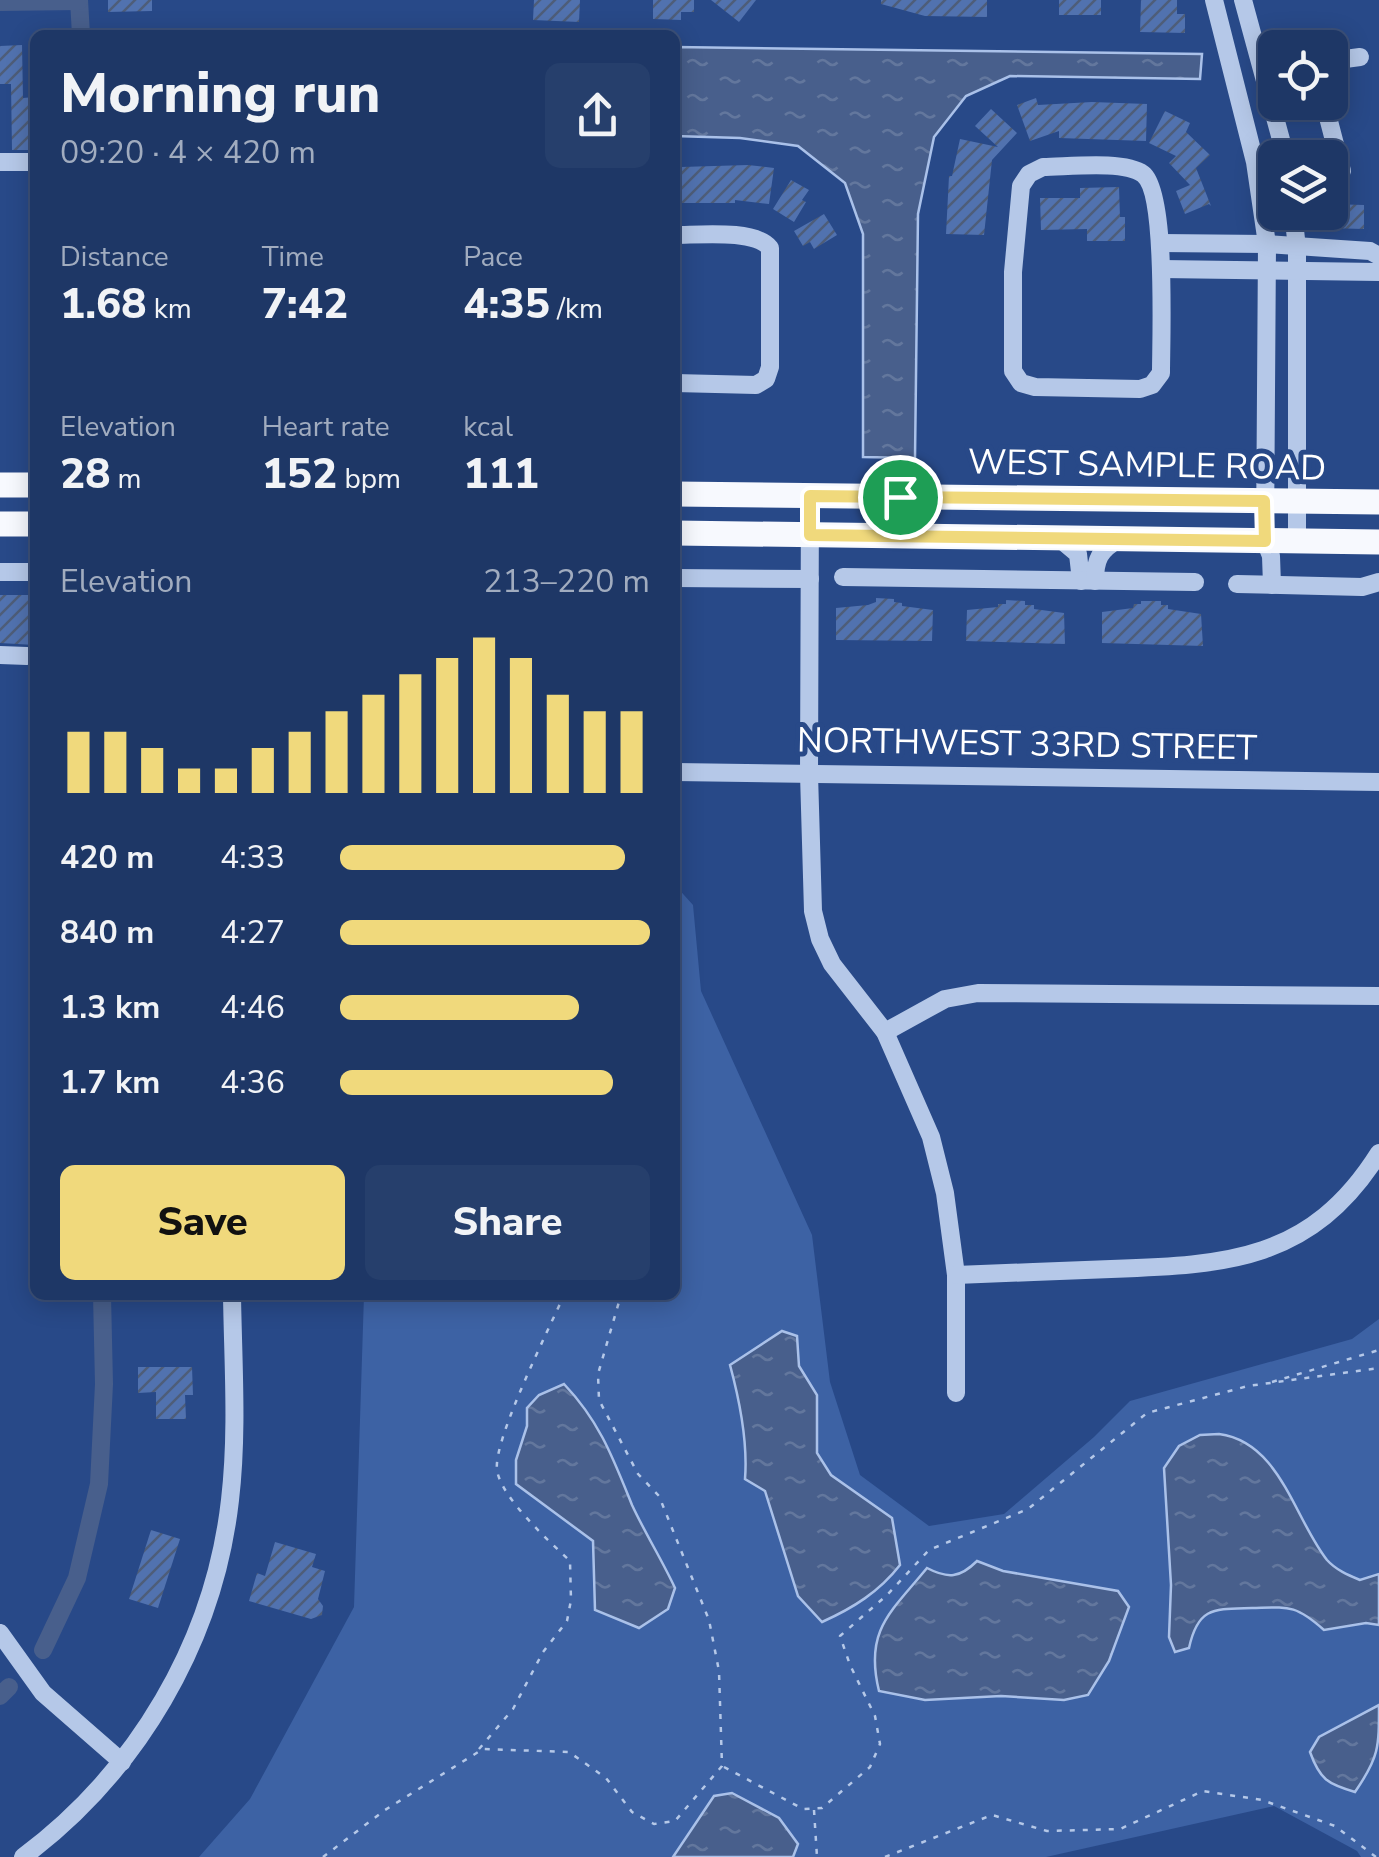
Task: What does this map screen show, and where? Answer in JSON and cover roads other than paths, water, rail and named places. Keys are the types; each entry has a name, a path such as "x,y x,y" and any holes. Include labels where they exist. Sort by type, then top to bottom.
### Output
{"main road":[{"path":"0,485 30,486"},
{"name":"WEST SAMPLE ROAD","path":"680,494 1379,502"},
{"path":"0,524 30,524"},
{"name":"WEST SAMPLE ROAD","path":"680,533 1379,542"}],"street":[{"path":"1214,0 1254,162 1267,244 1264,501 1272,585"},
{"path":"1243,0 1281,140"},
{"path":"1348,59 1360,57"},
{"path":"0,162 30,162"},
{"path":"1043,167 1130,167 1146,176 1152,190 1162,269 1160,373 1152,385 1140,389 1035,387 1021,383 1013,371 1013,272 1021,186 1029,174 1043,167"},
{"path":"1296,230 1297,540"},
{"path":"680,235 750,236 764,240 770,248 770,367 766,379 756,385 680,383"},
{"path":"1160,244 1267,244 1370,250 1379,256"},
{"path":"1162,269 1379,272"},
{"path":"810,496 813,911 832,964 886,1032 931,1137 945,1193 956,1274 956,1393"},
{"path":"1059,538 1078,554 1088,581"},
{"path":"1088,581 1103,548 1119,539"},
{"path":"0,572 30,572"},
{"path":"843,577 1195,582"},
{"path":"680,578 810,579"},
{"path":"1237,584 1362,586 1379,582"},
{"path":"0,655 27,656"},
{"name":"NORTHWEST 33RD STREET","path":"680,772 1379,782"},
{"path":"886,1032 945,999 978,993 1379,996"},
{"path":"956,1274 1179,1267 1233,1261 1281,1243 1323,1219 1361,1182 1379,1152"},
{"path":"23,1857 81,1809 122,1762 154,1717 196,1636 219,1566 230,1500 234,1432 232,1300"},
{"path":"0,1633 43,1693 122,1762"}],"water":[{"path":"680,47 1202,54 1200,79 1010,76 966,96 934,137 918,214 915,458 863,457 863,234 845,183 798,146 740,138 680,136"},
{"path":"782,1331 797,1336 799,1366 817,1395 817,1453 831,1475 892,1518 900,1565 865,1598 822,1622 798,1596 765,1491 745,1479 742,1422 730,1365"},
{"path":"564,1384 604,1441 675,1588 668,1609 639,1628 595,1610 593,1541 516,1484 516,1460 527,1426 527,1408 539,1395"},
{"path":"1219,1434 1240,1440 1271,1466 1331,1564 1360,1580 1379,1574 1379,1625 1366,1623 1324,1630 1291,1609 1218,1610 1197,1624 1189,1648 1175,1652 1169,1637 1171,1585 1164,1468 1179,1446 1200,1435"},
{"path":"977,1561 1003,1571 1118,1591 1129,1607 1109,1661 1088,1695 1064,1700 1001,1696 925,1700 879,1691 875,1652 892,1610 927,1568 954,1575"},
{"path":"1379,1705 1376,1752 1363,1780 1355,1792 1332,1783 1317,1769 1310,1752 1319,1737"},
{"path":"732,1793 779,1818 798,1844 793,1857 673,1857 714,1796"}],"waterway":[{"path":"79,0 81,30"},
{"path":"0,2 79,1"},
{"path":"43,1650 77,1578 99,1484 104,1384 102,1300"},
{"path":"0,1696 9,1687"}]}
